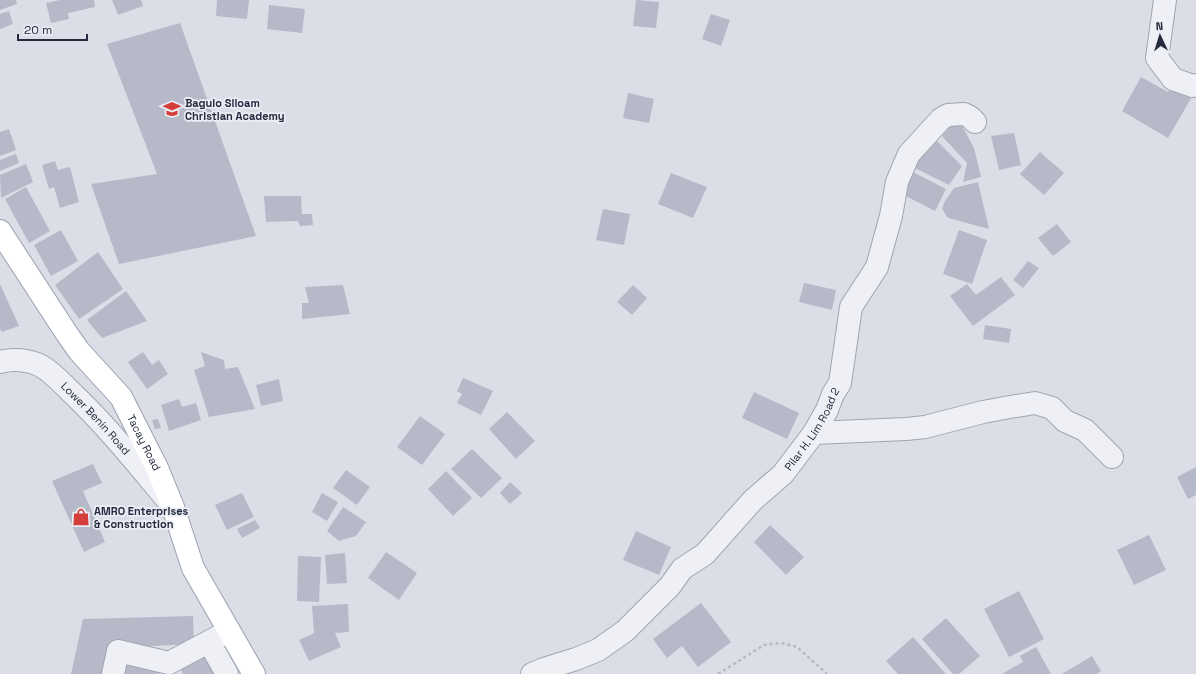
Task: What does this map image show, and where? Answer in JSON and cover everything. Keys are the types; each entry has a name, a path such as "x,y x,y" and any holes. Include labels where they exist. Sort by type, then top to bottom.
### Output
{"main road":[{"name":"Tacay Road","path":"0,231 67,334 121,397 157,468 173,507 193,568 254,674"}],"street":[{"path":"1165,0 1157,58 1173,79 1193,86 1196,85"},
{"name":"Pilar H. Lim Road 2","path":"532,674 598,650 625,631 670,586 682,569 705,554 753,500 783,474 814,433 840,383 851,307 877,267 891,216 897,182 909,154 941,119 948,115 964,114 975,122"},
{"name":"Lower Benin Road","path":"0,362 7,360 27,361 42,366 88,408 173,507"},
{"path":"814,433 926,427 983,412 1035,403 1052,408 1065,421 1085,430 1112,457"},
{"path":"113,674 118,651 172,668 209,642 229,631"},
{"path":"209,642 227,674"}],"path":[{"path":"718,674 764,645 781,643 797,647 827,674"}],"building":[{"path":"0,0 16,0 17,4 0,10"},
{"path":"60,0 94,0 95,7 68,13 69,19 51,23 46,3"},
{"path":"112,0 141,0 143,6 118,15"},
{"path":"217,0 249,0 247,19 216,16"},
{"path":"636,0 659,2 656,28 633,26"},
{"path":"269,5 305,9 302,33 267,29"},
{"path":"9,11 13,24 0,29 0,14"},
{"path":"711,14 730,20 721,46 702,39"},
{"name":"Baguio Siloam Christian Academy","path":"180,23 256,236 119,264 91,184 157,174 107,44"},
{"path":"1141,77 1168,92 1173,83 1193,95 1168,138 1122,111"},
{"path":"628,93 654,99 649,123 623,118"},
{"path":"958,118 974,148 981,177 963,182 967,163 942,136"},
{"path":"9,129 16,150 0,156 0,132"},
{"path":"1014,133 1021,165 999,170 991,136"},
{"path":"936,140 962,166 949,185 911,166"},
{"path":"1040,152 1064,173 1044,195 1020,174"},
{"path":"16,154 19,163 0,171 0,160"},
{"path":"55,161 58,170 70,167 79,202 60,208 54,187 49,189 42,165"},
{"path":"26,164 33,182 1,198 0,175"},
{"path":"911,171 946,189 935,211 900,193"},
{"path":"671,173 707,187 693,218 658,204"},
{"path":"978,182 989,229 948,218 942,209 945,201 954,188"},
{"path":"26,187 50,231 29,243 5,199"},
{"path":"264,196 301,196 302,214 312,214 313,225 300,226 298,221 266,222"},
{"path":"603,209 630,214 624,245 596,240"},
{"path":"1057,224 1071,242 1053,256 1038,238"},
{"path":"61,230 78,261 51,276 34,245"},
{"path":"959,230 987,240 972,284 943,274"},
{"path":"98,252 123,289 79,319 55,285"},
{"path":"1028,261 1039,268 1023,288 1013,280"},
{"path":"1001,277 1015,295 973,326 950,296 967,284 976,295"},
{"path":"804,283 836,290 832,310 799,302"},
{"path":"0,284 19,326 2,332 0,329"},
{"path":"343,285 350,314 302,319 302,303 309,303 305,287"},
{"path":"633,285 647,298 632,315 617,302"},
{"path":"126,291 147,321 102,338 87,320"},
{"path":"985,325 1011,329 1009,343 983,339"},
{"path":"143,352 152,365 159,360 168,374 147,389 128,362"},
{"path":"201,352 224,360 225,369 238,367 255,409 209,417 194,370 205,366"},
{"path":"463,378 493,391 481,415 457,403 462,394 457,391"},
{"path":"279,379 283,401 261,406 256,385"},
{"path":"754,392 799,413 787,439 742,418"},
{"path":"179,399 182,407 196,403 201,420 169,431 161,405"},
{"path":"507,412 535,441 516,459 489,429"},
{"path":"420,416 445,434 422,465 397,447"},
{"path":"158,419 161,428 155,429 152,420"},
{"path":"472,449 502,478 481,498 451,469"},
{"name":"AMRO Enterprises & Construction","path":"93,464 102,483 83,491 105,542 84,552 52,481"},
{"path":"1196,467 1196,495 1188,499 1177,477"},
{"path":"346,470 370,487 357,505 333,488"},
{"path":"446,471 472,498 453,516 428,489"},
{"path":"510,482 522,493 510,504 500,493"},
{"path":"242,493 254,517 227,530 215,505"},
{"path":"322,493 338,502 327,521 312,512"},
{"path":"343,507 366,522 356,536 339,541 327,531"},
{"path":"255,520 260,528 242,538 237,529"},
{"path":"770,525 804,557 786,575 754,542"},
{"path":"636,531 671,547 659,575 623,560"},
{"path":"1149,535 1166,570 1134,585 1117,550"},
{"path":"386,552 417,573 399,600 368,578"},
{"path":"345,553 347,583 327,584 325,555"},
{"path":"298,556 321,557 319,602 297,601"},
{"path":"1019,591 1044,639 1009,657 984,609"},
{"path":"701,603 731,642 698,667 682,646 667,658 653,639"},
{"path":"348,604 349,632 335,633 341,647 309,661 299,640 314,633 312,606"},
{"path":"193,616 194,644 112,648 108,674 71,674 83,619"},
{"path":"946,618 980,656 959,674 953,674 922,639"},
{"path":"913,637 946,674 898,674 886,661"},
{"path":"1036,647 1051,674 1002,674 1023,662 1020,656"},
{"path":"203,651 215,674 183,674 178,664"},
{"path":"1092,656 1101,671 1096,674 1062,674"},
{"path":"123,660 161,668 159,674 119,674"}],"place":[{"name":"Baguio Siloam Christian Academy","path":"172,109"},
{"name":"AMRO Enterprises & Construction","path":"81,517"}]}
